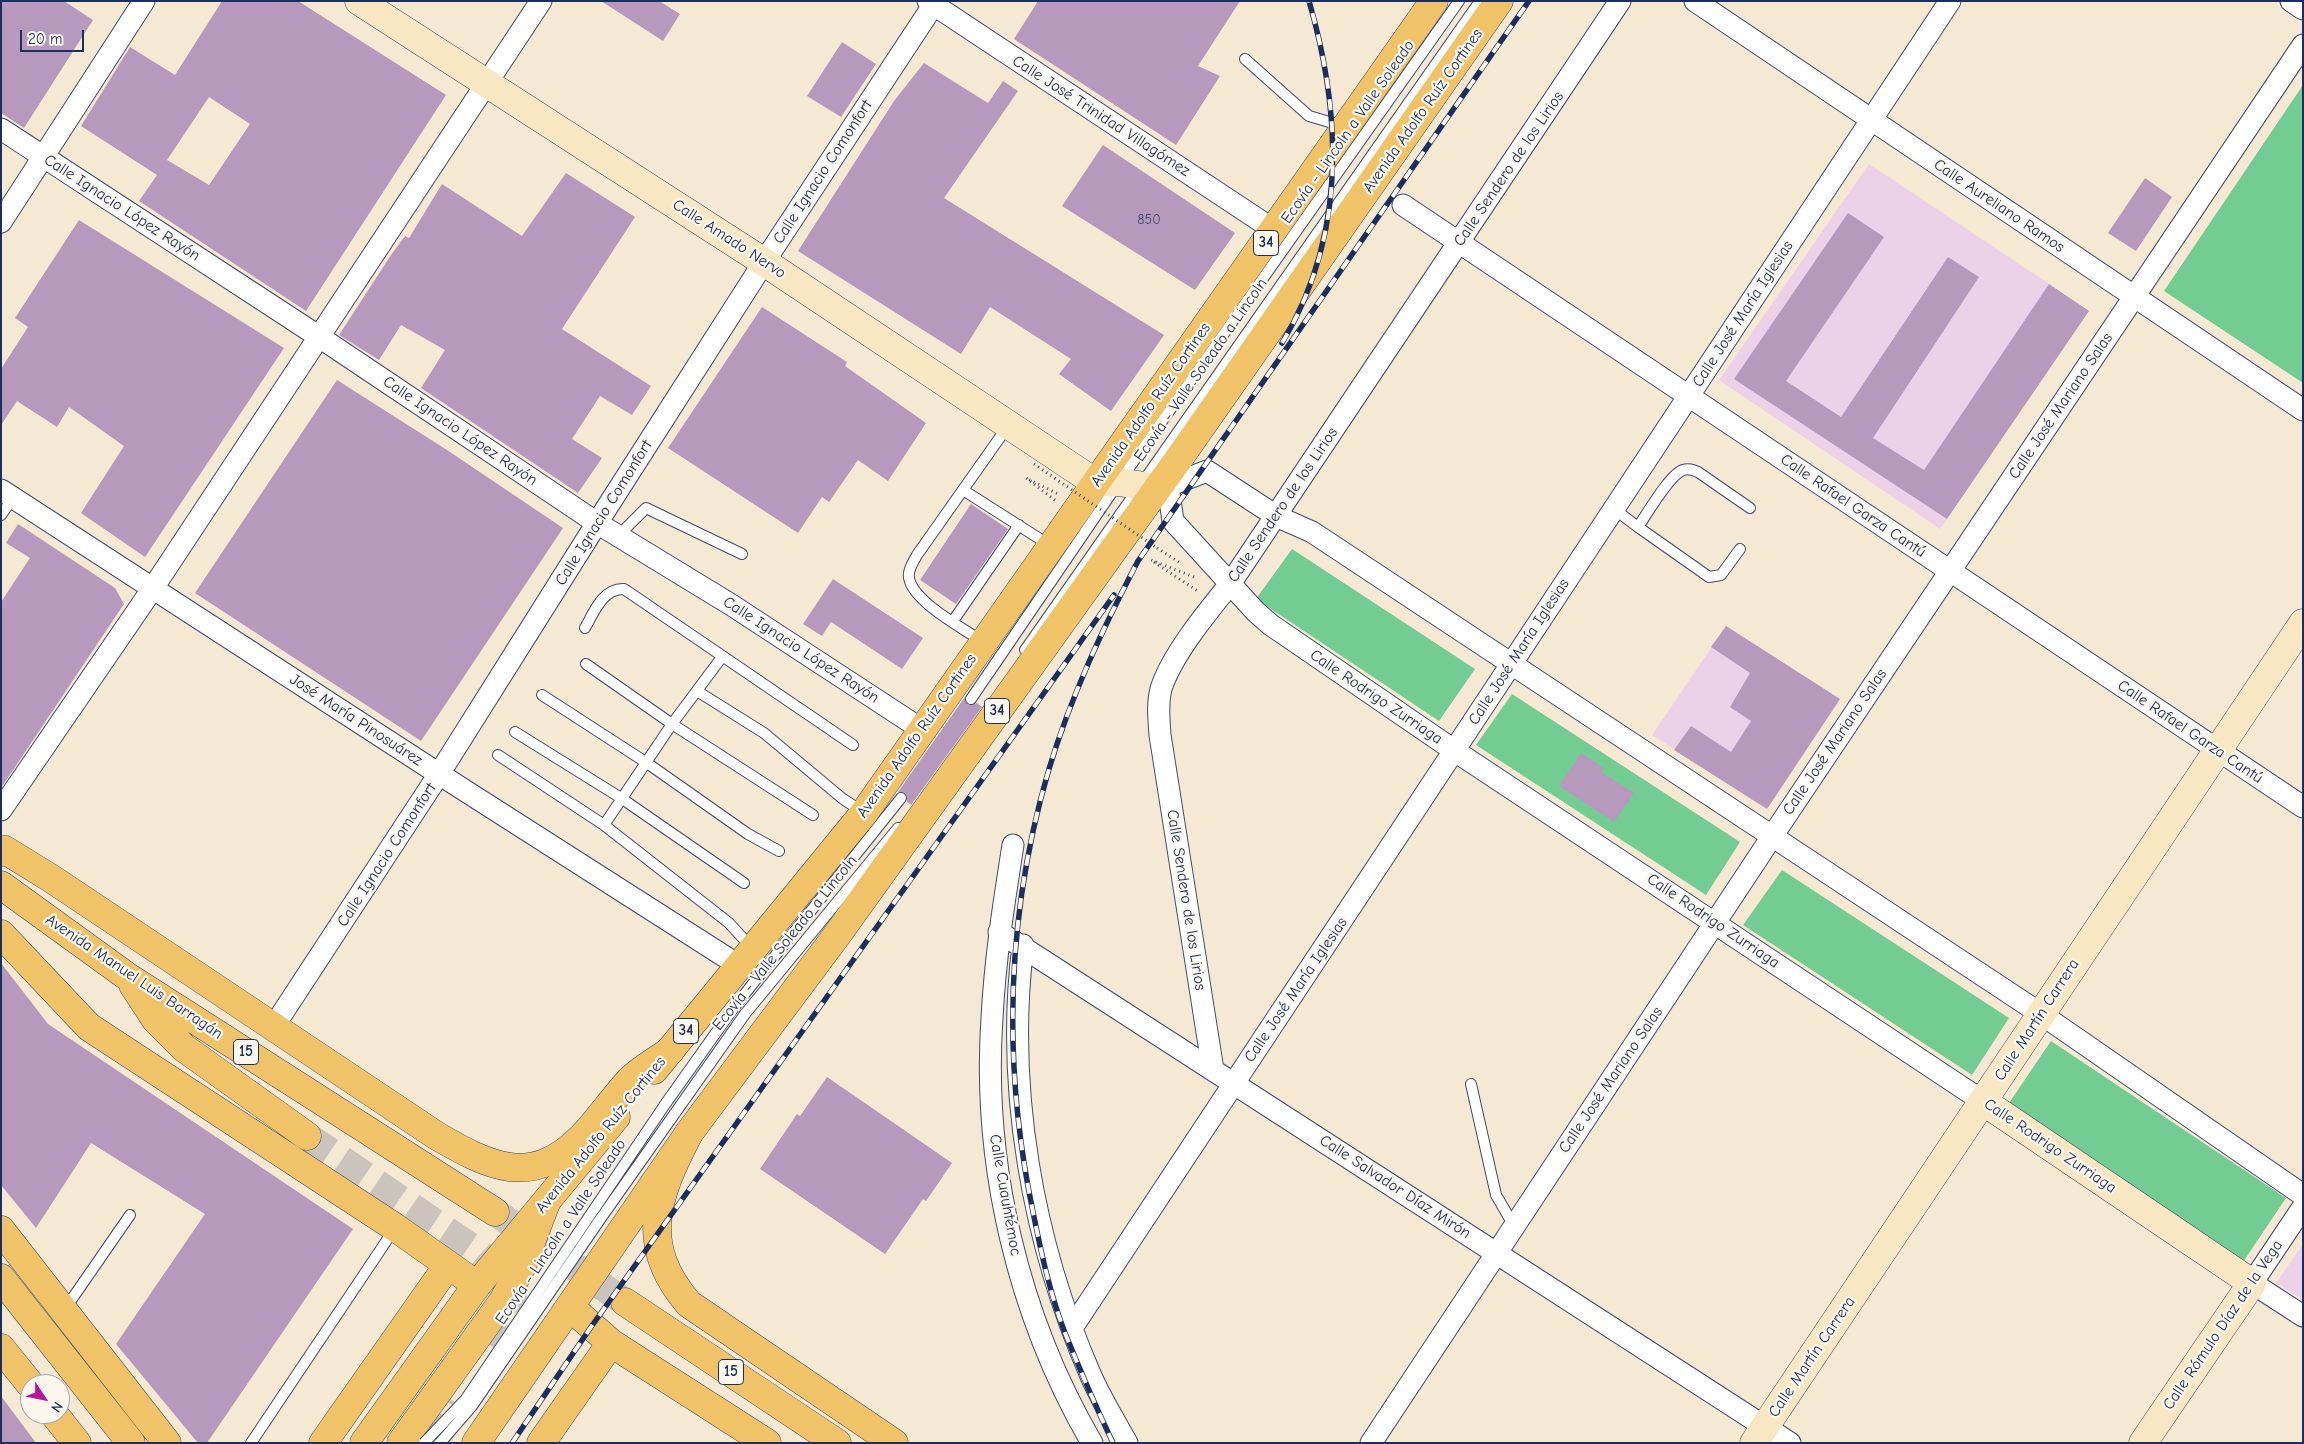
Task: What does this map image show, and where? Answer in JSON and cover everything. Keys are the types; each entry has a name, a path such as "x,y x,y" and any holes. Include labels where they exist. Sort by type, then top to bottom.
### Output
{"main road":[{"name":"Avenida Adolfo Ruíz Cortines","path":"364,1443 477,1284 546,1203 864,812 1074,514 1136,485 1274,230 1434,1"},
{"name":"Avenida Adolfo Ruíz Cortines","path":"476,1443 689,1133 837,936 1136,485 1499,1"},
{"path":"1,852 5,850 52,879 437,1136 468,1154 495,1164 524,1168 539,1165 558,1156 580,1139 631,1079 670,1051"},
{"name":"Avenida Manuel Luis Barragán","path":"1,885 128,977 495,1212"},
{"path":"1,934 89,1027 396,1228 477,1284"},
{"path":"128,977 156,1020 184,1048 307,1136"},
{"path":"689,1133 668,1174 659,1208 657,1234 668,1277 689,1304 894,1443"},
{"path":"401,1443 503,1300 521,1268 546,1203"},
{"path":"1,1230 167,1443"},
{"path":"323,1443 448,1264"},
{"path":"1,1278 131,1443"},
{"name":"15","path":"625,1302 837,1443"},
{"path":"570,1307 611,1343 767,1443"},
{"path":"540,1443 611,1343"},
{"path":"1,1348 22,1374"},
{"path":"62,1424 77,1443"}],"street":[{"path":"1,222 144,1"},
{"name":"Calle Amado Nervo","path":"359,1 764,262 1008,425 1136,485"},
{"path":"1,810 153,588 320,338 488,84 540,1"},
{"name":"Calle Sendero de los Lirios","path":"1213,1070 1158,712 1161,690 1168,672 1276,516 1620,1"},
{"name":"Calle Aureliano Ramos","path":"1695,1 2303,410"},
{"name":"Calle José María Iglesias","path":"1072,1328 1950,1"},
{"path":"2291,1 2303,9"},
{"name":"Calle José Trinidad Villagómez","path":"933,2 1274,230"},
{"name":"Calle Ignacio Comonfort","path":"274,1026 439,774 596,523 933,2"},
{"name":"Calle José Mariano Salas","path":"1371,1443 1771,838 2303,45"},
{"name":"Calle Ignacio López Rayón","path":"1,130 320,338 596,523 730,604 921,729"},
{"name":"Calle Rafael Garza Cantú","path":"1403,205 2303,807"},
{"path":"1136,485 1208,471 1276,516 1312,532 1771,838 2041,1014 2303,1195"},
{"name":"Calle Rodrigo Zurriaga","path":"1136,485 1173,521 1256,612 1271,625 1455,751 1716,923 2303,1316"},
{"name":"José María Pinosuárez","path":"5,501 153,588 439,774 745,956"},
{"name":"Calle Martín Carrera","path":"1760,1435 2303,622"},
{"name":"Calle Cuauhtémoc","path":"1013,845 999,932 992,1019 990,1078 992,1124 1013,1250 1042,1342 1092,1443"},
{"name":"Calle Salvador Díaz Mirón","path":"999,932 1023,945 1213,1070 1497,1252 1760,1435 1790,1443"},
{"name":"Calle Cuauhtémoc","path":"1023,945 1019,986 1019,1064 1028,1157 1046,1245 1072,1328 1091,1378 1127,1443"},
{"name":"Calle Rómulo Díaz de la Vega","path":"2143,1443 2303,1207"}],"lane":[{"name":"Ecovía - Lincoln a Valle Soleado","path":"971,699 1136,485 1459,1"},
{"name":"Ecovía - Valle Soleado a Lincoln","path":"1018,660 1136,485 1480,1"},
{"path":"1245,59 1309,116 1346,127"},
{"path":"984,642 917,594 910,585 908,574 917,555 1008,425"},
{"path":"1638,527 1671,481 1684,469 1690,468 1698,472 1750,508"},
{"path":"963,490 1051,546"},
{"path":"618,536 646,508 742,554"},
{"path":"1614,509 1709,576 1721,575 1740,549"},
{"path":"953,621 1019,526"},
{"path":"585,628 605,596 618,588 624,589 656,608 722,657 853,745"},
{"path":"604,825 672,724 722,657"},
{"path":"586,664 672,724 813,815"},
{"path":"697,691 764,733 843,800 864,812"},
{"path":"542,695 646,763 748,834 779,851"},
{"path":"515,732 622,798 744,883"},
{"path":"498,755 604,825 729,923 745,956"},
{"name":"Ecovía - Lincoln a Valle Soleado","path":"424,1443 465,1400 666,1103 736,1006 901,798"},
{"name":"Ecovía - Valle Soleado a Lincoln","path":"440,1443 472,1406 617,1195 745,1014 902,823"},
{"path":"1471,1084 1496,1194 1514,1226"},
{"path":"64,1310 130,1215"},
{"path":"251,1443 396,1228"}],"path":[{"path":"1074,514 1026,478 1066,498 1034,464 1196,576 1151,560 1215,603"}],"shaded area":[{"path":"1869,164 2049,284 2015,336 2053,362 1940,529 1719,380"},
{"path":"1726,626 1840,699 1767,809 1652,735"},
{"path":"2303,1244 2303,1300 2276,1283"}],"green space":[{"path":"2303,85 2303,383 2164,291"},
{"path":"1292,549 1475,669 1439,721 1256,599"},
{"path":"1512,694 1740,842 1706,895 1476,745"},
{"path":"1782,870 2009,1018 1972,1075 1743,925"},
{"path":"2051,1041 2286,1198 2243,1262 2007,1106"}],"building":[{"path":"1,1 64,1 93,20 24,128 1,113"},
{"path":"222,1 298,1 446,95 306,311 139,201 157,175 81,126 130,47 175,75","holes":["209,97 250,124 209,185 167,160"]},
{"path":"601,1 659,1 680,14 663,41"},
{"path":"1038,1 1240,1 1198,66 1220,76 1176,145 1014,39"},
{"path":"842,42 876,64 841,117 807,96"},
{"path":"924,63 988,103 1003,81 1018,91 944,198 1164,335 1111,411 1059,374 1071,359 990,307 961,354 798,251 894,101"},
{"path":"1103,145 1235,233 1195,290 1062,206"},
{"path":"566,173 635,217 562,329 651,386 632,415 600,396 572,439 602,458 578,493 421,388 445,350 401,325 379,360 339,335 391,255 405,236 409,238 442,184 522,236"},
{"path":"2145,178 2172,197 2136,251 2108,233"},
{"path":"1848,213 1884,237 1786,381 1841,417 1948,257 1979,277 1873,438 1924,470 2049,284 2089,311 1947,519 1734,379"},
{"path":"79,220 284,348 145,557 81,513 124,446 69,407 57,427 17,401 1,425 1,369 28,327 15,318"},
{"path":"762,307 847,362 845,366 926,423 888,481 858,460 829,502 822,497 798,533 668,448"},
{"path":"337,380 447,450 563,528 421,741 195,593"},
{"path":"971,504 1008,529 956,604 920,580"},
{"path":"18,524 115,588 124,604 1,788 1,602 30,558 6,543"},
{"path":"833,579 923,638 902,669 831,622 822,636 803,624"},
{"path":"1726,626 1840,699 1767,809 1674,750 1691,726 1731,752 1751,721 1730,707 1750,673 1711,647"},
{"path":"965,697 968,705 977,703 982,707 911,805 907,802 906,793 898,792"},
{"path":"1581,753 1604,768 1601,772 1634,793 1614,822 1559,786"},
{"path":"1,963 48,1024 353,1229 207,1443 198,1443 116,1344 205,1214 91,1143 36,1228 1,1185"},
{"path":"827,1077 952,1163 926,1201 923,1199 885,1254 760,1169 797,1114 800,1116"},
{"path":"1,1396 36,1443 1,1443"}],"tunnel":[{"path":"307,1136 477,1251 502,1275 512,1294 514,1316 510,1328 492,1354"},
{"path":"495,1212 625,1302"},
{"path":"433,1443 459,1405"}],"railway":[{"path":"1282,343 1303,303 1318,261 1328,219 1332,176 1332,133 1328,89 1309,1"},
{"path":"1113,1443 1065,1333 1050,1288 1033,1212 1016,1100 1013,1045 1013,989 1017,934 1024,879 1049,769 1067,715 1089,663 1112,611 1138,561 1529,1"},
{"path":"512,1443 591,1327 1114,595"}]}
